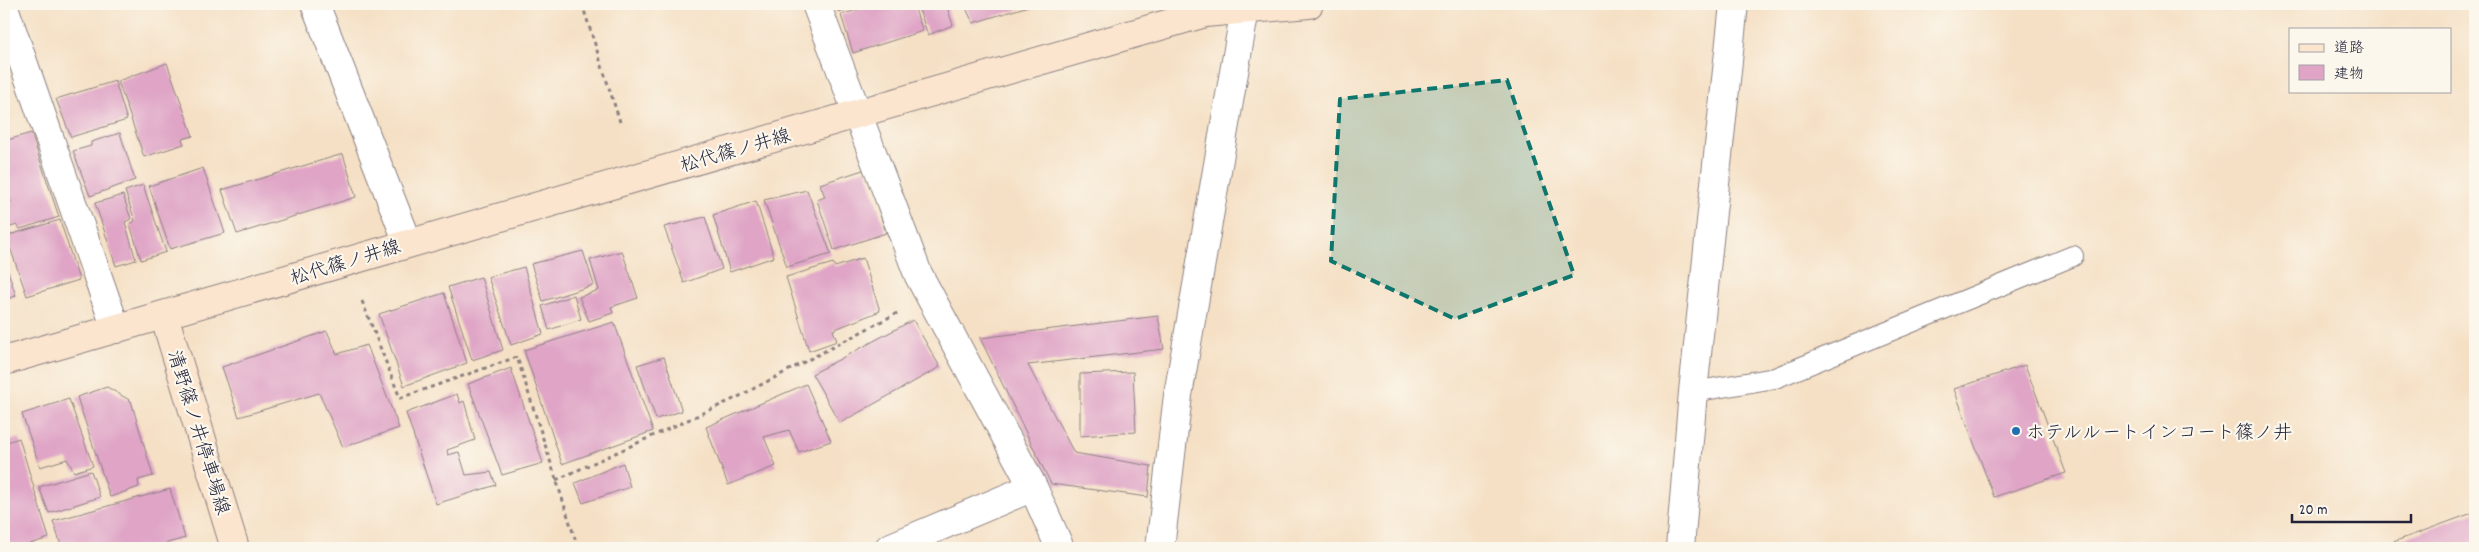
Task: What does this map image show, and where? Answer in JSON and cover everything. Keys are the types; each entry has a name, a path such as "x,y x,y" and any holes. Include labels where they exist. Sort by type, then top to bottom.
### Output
{"main road":[{"name":"松代篠ノ井線","path":"4,361 1205,13 1246,7 1309,4"},
{"name":"清野篠ノ井停車場線","path":"164,315 235,548"}],"street":[{"path":"315,4 408,243"},
{"path":"816,4 918,274 1033,487 1060,548"},
{"path":"1680,548 1693,392 1734,4"},
{"path":"4,7 116,329"},
{"path":"1160,548 1178,395 1246,7"},
{"path":"889,548 1033,487"}],"lane":[{"path":"1693,392 1775,378 2073,256"}],"path":[{"path":"582,4 621,125"},
{"path":"556,480 736,398 930,296"},
{"path":"362,301 400,398 517,357 578,548"}],"highlighted area":[{"path":"1507,80 1574,275 1455,319 1331,261 1340,99"}],"building":[{"path":"836,4 862,4 838,12"},
{"path":"875,4 913,4 923,31 853,53 841,15"},
{"path":"917,4 946,4 953,25 928,35"},
{"path":"964,4 1035,4 973,23"},
{"path":"167,63 193,136 182,139 184,144 144,157 118,81"},
{"path":"115,81 127,120 71,137 56,99"},
{"path":"31,133 59,217 20,229 17,225 4,229 4,202 11,202 4,180 4,141"},
{"path":"120,133 135,180 90,196 73,151 91,146 91,142"},
{"path":"343,154 356,197 237,234 222,190"},
{"path":"203,168 225,233 170,249 149,186"},
{"path":"866,169 886,233 834,250 817,200 825,197 820,184"},
{"path":"143,185 166,252 141,260 130,224 135,221 125,191"},
{"path":"807,190 831,254 787,267 764,200"},
{"path":"123,195 131,219 125,222 136,260 116,266 95,203"},
{"path":"756,201 774,257 730,272 713,215"},
{"path":"705,217 722,269 684,283 664,227"},
{"path":"60,220 79,280 27,296 6,236"},
{"path":"583,251 594,285 543,301 531,264"},
{"path":"622,251 638,298 611,307 613,313 589,321 579,297 599,290 590,260"},
{"path":"863,258 880,311 833,330 837,341 809,351 786,277 833,263 835,267"},
{"path":"4,259 16,296 4,300"},
{"path":"524,267 543,334 511,345 488,277"},
{"path":"481,277 503,350 472,360 448,287"},
{"path":"444,293 467,363 404,386 379,314"},
{"path":"574,295 581,319 549,330 542,306"},
{"path":"1158,316 1164,349 1028,365 1074,453 1151,466 1148,497 1051,484 980,338"},
{"path":"913,320 940,367 840,423 812,374"},
{"path":"614,322 653,431 562,464 524,350"},
{"path":"327,331 337,354 367,345 399,428 343,447 319,393 239,417 222,367"},
{"path":"664,357 682,411 656,419 637,365"},
{"path":"2025,365 2066,473 1994,497 1954,389"},
{"path":"511,368 543,463 502,475 468,384"},
{"path":"1133,372 1136,432 1080,436 1080,374"},
{"path":"806,384 831,441 799,452 789,430 764,437 776,466 728,485 706,427"},
{"path":"107,387 131,401 153,476 138,480 139,487 110,497 77,397"},
{"path":"457,394 460,403 464,401 475,440 447,450 448,455 459,452 466,475 491,472 496,485 436,504 406,413"},
{"path":"69,399 93,466 74,472 67,459 40,467 22,414"},
{"path":"19,438 49,538 17,548 4,548 4,443"},
{"path":"623,463 630,487 583,503 575,483"},
{"path":"91,471 100,497 49,513 39,487"},
{"path":"170,489 185,538 150,548 62,548 53,521"},
{"path":"2475,512 2475,548 2377,548"}],"place":[{"name":"ホテルルートインコート篠ノ井","path":"2016,431"}]}
